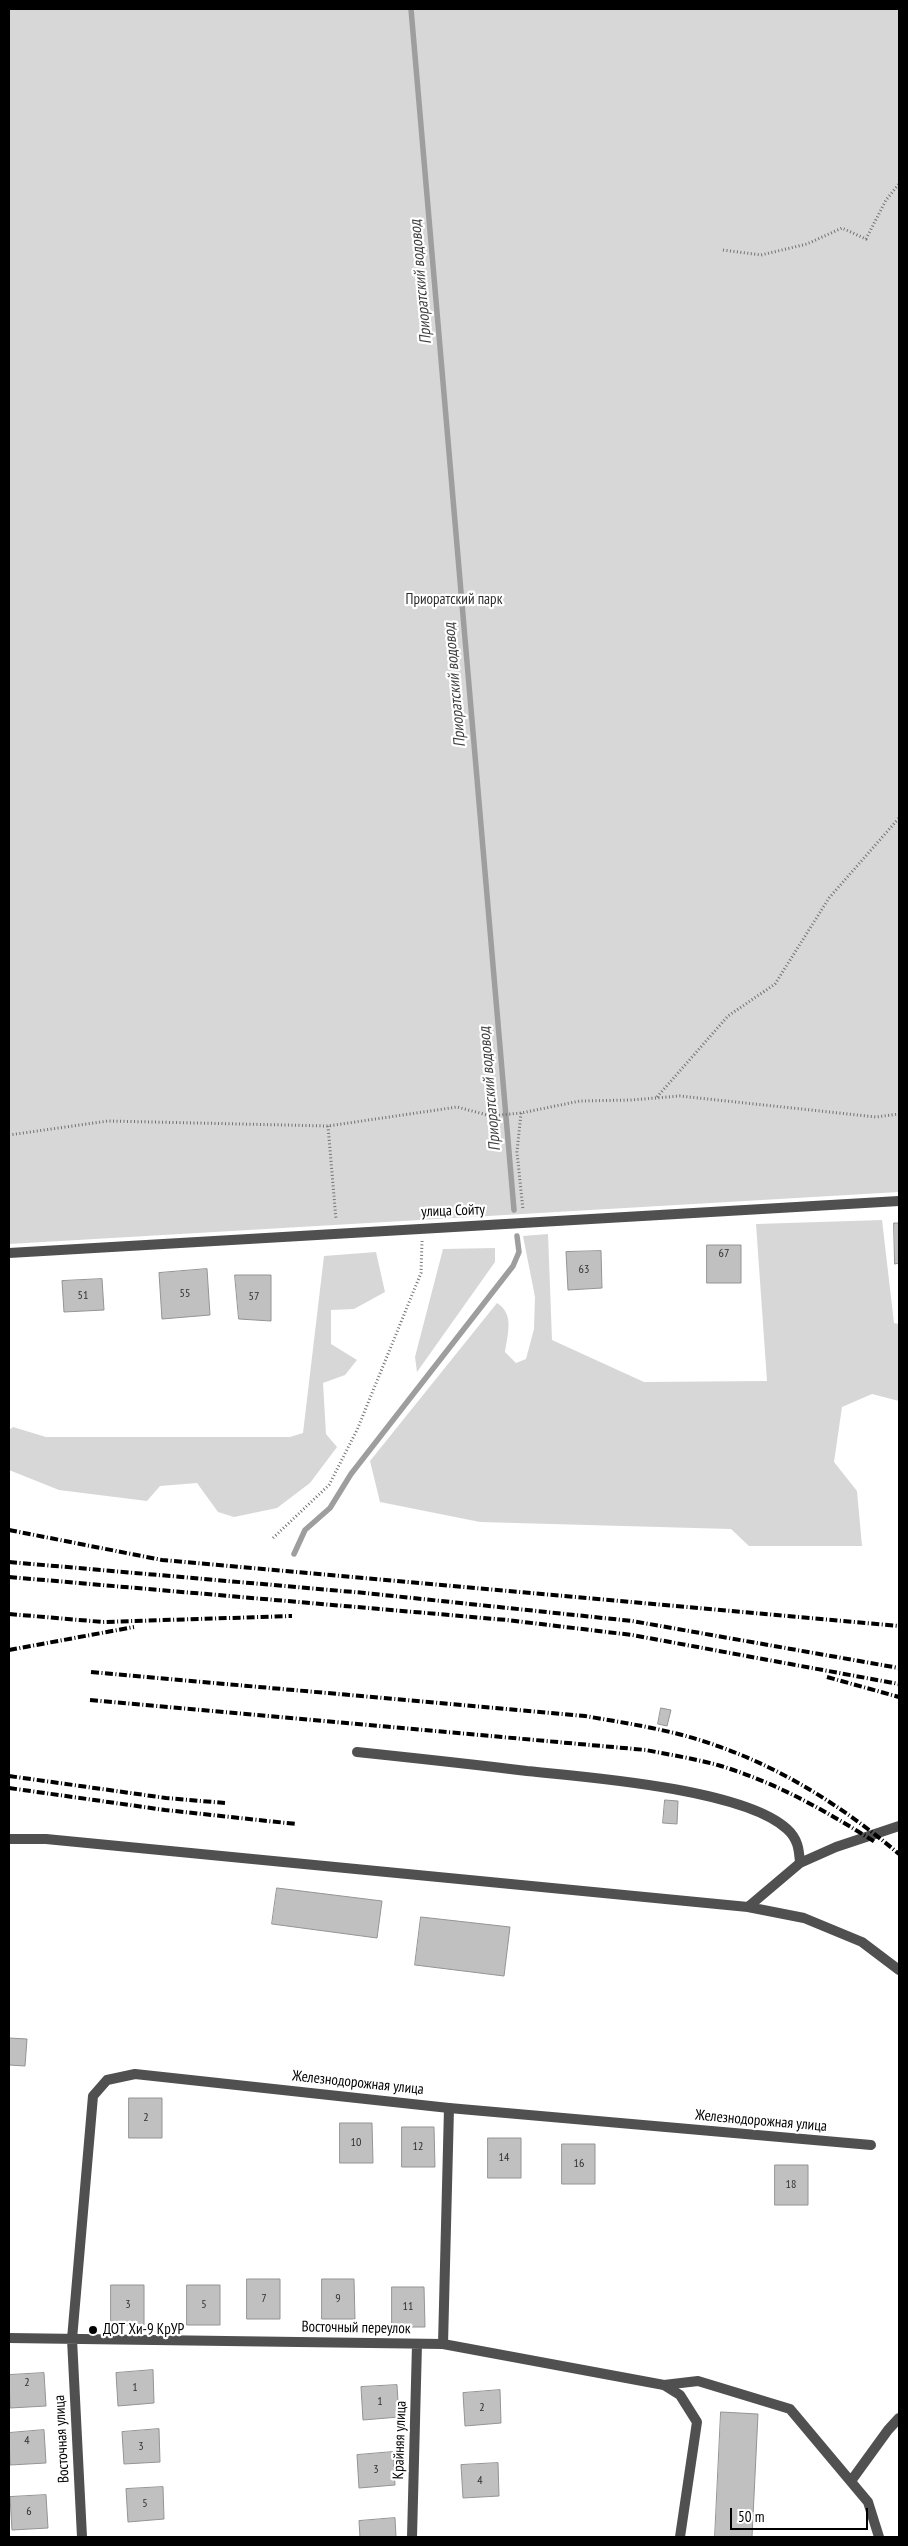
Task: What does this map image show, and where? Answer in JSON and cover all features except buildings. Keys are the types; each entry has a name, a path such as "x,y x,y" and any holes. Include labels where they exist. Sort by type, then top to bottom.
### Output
{"street":[{"name":"улица Сойту","path":"9,1253 337,1231 524,1223 899,1202"},
{"path":"358,1752 627,1782 735,1802 764,1814 787,1829 798,1842 800,1863"},
{"path":"748,1907 800,1863 836,1847 899,1826"},
{"path":"9,1839 56,1840 748,1907 804,1918 862,1942 899,1970"},
{"name":"Железнодорожная улица","path":"72,2339 93,2096 107,2080 135,2074 449,2108 871,2146"},
{"path":"443,2344 449,2108"},
{"name":"Восточный переулок","path":"9,2338 443,2344 664,2384 698,2380 790,2409 868,2502 879,2537"},
{"name":"Восточная улица","path":"72,2339 82,2537"},
{"name":"Крайняя улица","path":"412,2537 417,2344"},
{"path":"664,2384 680,2395 697,2422 680,2537"},
{"path":"851,2481 899,2418"}],"path":[{"path":"723,250 761,255 807,244 842,228 866,239 886,200 899,184"},
{"path":"656,1097 728,1016 776,984 829,898 899,818"},
{"path":"9,1135 108,1121 328,1126 457,1107 491,1116 520,1113 580,1101 680,1096 876,1117 899,1114"},
{"path":"520,1113 517,1152 524,1223"},
{"path":"328,1126 337,1231"},
{"path":"273,1538 329,1485 357,1430 421,1273 423,1228"}],"green space":[{"name":"Приоратский парк","path":"9,9 899,9 899,1192 9,1244"},
{"path":"882,1220 894,1323 899,1324 899,1401 872,1394 842,1407 834,1462 857,1491 862,1546 749,1546 731,1529 480,1522 380,1502 370,1461 497,1303 503,1308 508,1319 505,1352 516,1363 526,1359 534,1329 535,1297 523,1236 548,1234 552,1340 644,1382 767,1381 756,1224"},
{"path":"495,1248 495,1262 417,1372 415,1357 443,1249"},
{"path":"376,1252 385,1292 354,1309 331,1310 331,1344 357,1360 345,1375 323,1383 326,1434 337,1447 310,1483 277,1508 234,1517 218,1512 197,1483 160,1486 147,1501 59,1490 9,1470 9,1430 13,1427 46,1437 290,1437 303,1433 324,1256"}],"waterway":[{"name":"Приоратский водовод","path":"411,9 514,1210"},
{"name":"Приоратский водовод","path":"294,1554 305,1530 330,1508 351,1474 513,1266 519,1252 517,1236"}],"railway":[{"path":"9,1530 162,1560 899,1626"},
{"path":"9,1562 365,1593 632,1621 899,1668"},
{"path":"9,1577 507,1620 632,1635 899,1684"},
{"path":"9,1614 103,1622 292,1616"},
{"path":"9,1650 134,1627"},
{"path":"91,1672 585,1716 637,1725 706,1742 747,1757 770,1768 816,1793 859,1822 899,1854"},
{"path":"827,1677 899,1697"},
{"path":"90,1700 646,1750 712,1764 762,1781 820,1809 875,1842"},
{"path":"9,1776 166,1798 225,1803"},
{"path":"9,1788 165,1810 296,1824"}],"place":[{"name":"ДОТ Хи-9 КрУР","path":"93,2330"}]}
